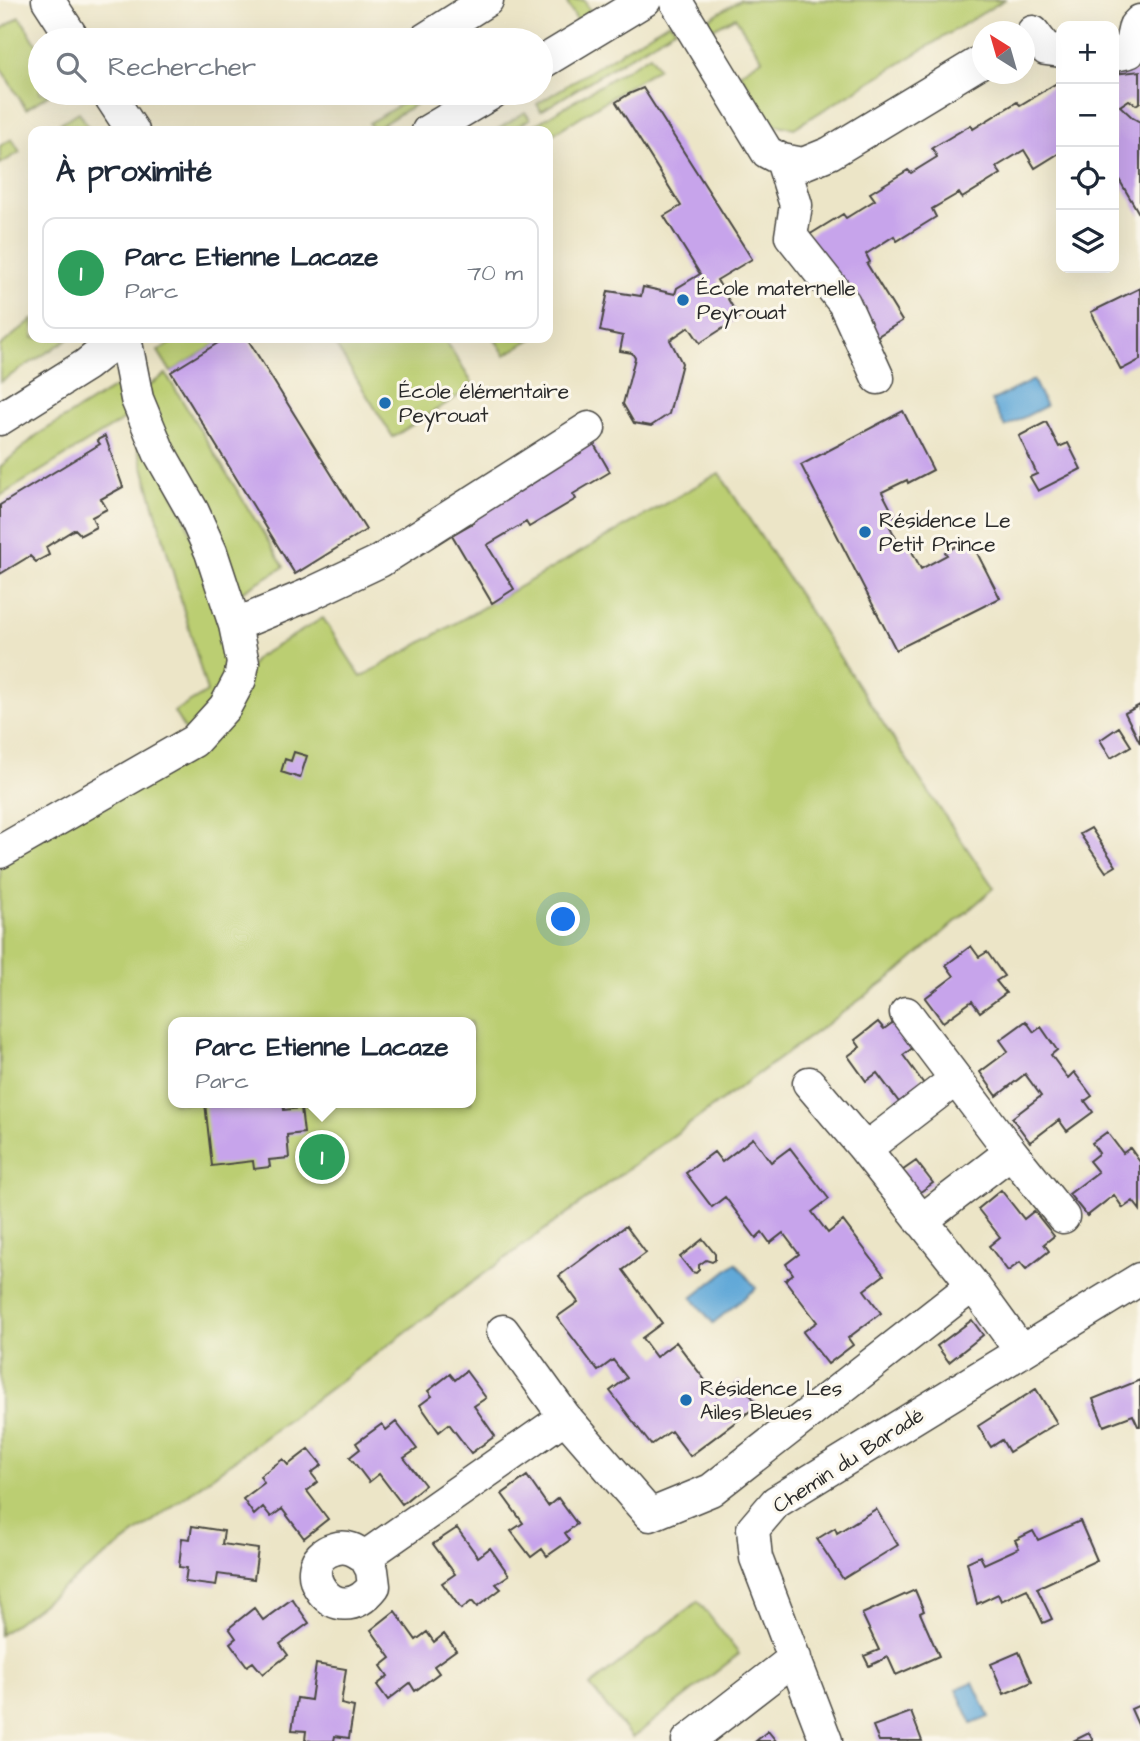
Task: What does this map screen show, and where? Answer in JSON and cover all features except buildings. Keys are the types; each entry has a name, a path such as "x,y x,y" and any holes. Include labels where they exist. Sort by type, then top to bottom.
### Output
{"street":[{"path":"48,0 66,28"},
{"path":"443,28 487,0"},
{"path":"553,56 645,0"},
{"path":"675,0 767,152 782,160 803,164 830,153 972,67"},
{"path":"1119,54 1129,52 1135,26 1140,21"},
{"path":"1035,30 1046,50 1056,51"},
{"path":"116,105 130,126"},
{"path":"436,126 472,105"},
{"path":"782,160 796,205 791,236 844,303 878,378"},
{"path":"0,419 86,365 115,343"},
{"path":"0,852 194,741 225,707 240,679 243,663 235,625 211,552 193,512 159,452 141,410 124,343"},
{"path":"235,625 308,596 380,561 589,428"},
{"path":"906,1013 1063,1217"},
{"path":"865,1149 956,1079"},
{"path":"809,1083 973,1285 1021,1351"},
{"path":"921,1221 1011,1152"},
{"name":"Chemin du Baradé","path":"826,1741 756,1558 753,1529 776,1502 1140,1279"},
{"path":"503,1331 565,1417 650,1515 711,1490 973,1285"},
{"path":"365,1557 565,1417"},
{"path":"688,1741 795,1658"}],"green space":[{"path":"571,0 584,0 596,21 582,29 567,3"},
{"path":"740,0 1004,0 794,128 771,124 740,73 762,59 735,17 711,30 705,21"},
{"path":"20,17 28,30 28,105 32,105 26,109 0,67 0,30"},
{"path":"669,22 676,28 553,104 553,94"},
{"path":"650,55 658,68 553,134 553,126 533,126"},
{"path":"400,105 414,105 380,126 371,126 369,123"},
{"path":"538,105 551,105 541,111"},
{"path":"79,112 88,126 55,126"},
{"path":"525,112 530,119 518,126 503,126"},
{"path":"12,139 20,152 0,164 0,146"},
{"path":"28,323 28,343 62,343 0,382 0,346"},
{"path":"172,343 218,343 171,372 158,351"},
{"path":"334,343 447,343 474,386 393,437"},
{"path":"497,343 525,343 505,355"},
{"path":"166,374 284,567 236,595 144,389"},
{"path":"120,384 185,518 236,664 188,735 174,712 207,692 127,410 128,417 0,496 0,467 37,435"},
{"path":"719,473 994,888 898,972 466,1287 0,1635 0,862 197,747 256,658 323,618 361,677"},
{"path":"698,1601 739,1654 632,1738 590,1686"}],"water":[{"path":"1033,380 1046,406 1005,427 991,401"},
{"path":"736,1263 756,1288 713,1323 692,1298"},
{"path":"973,1682 989,1717 972,1724 956,1689"}],"place":[{"name":"École maternelle Peyrouat","path":"683,300"},
{"name":"École élémentaire Peyrouat","path":"385,403"},
{"name":"Résidence Le Petit Prince","path":"865,532"},
{"name":"Parc Etienne Lacaze","path":"322,1157"},
{"name":"Résidence Les Ailes Bleues","path":"686,1400"}]}
